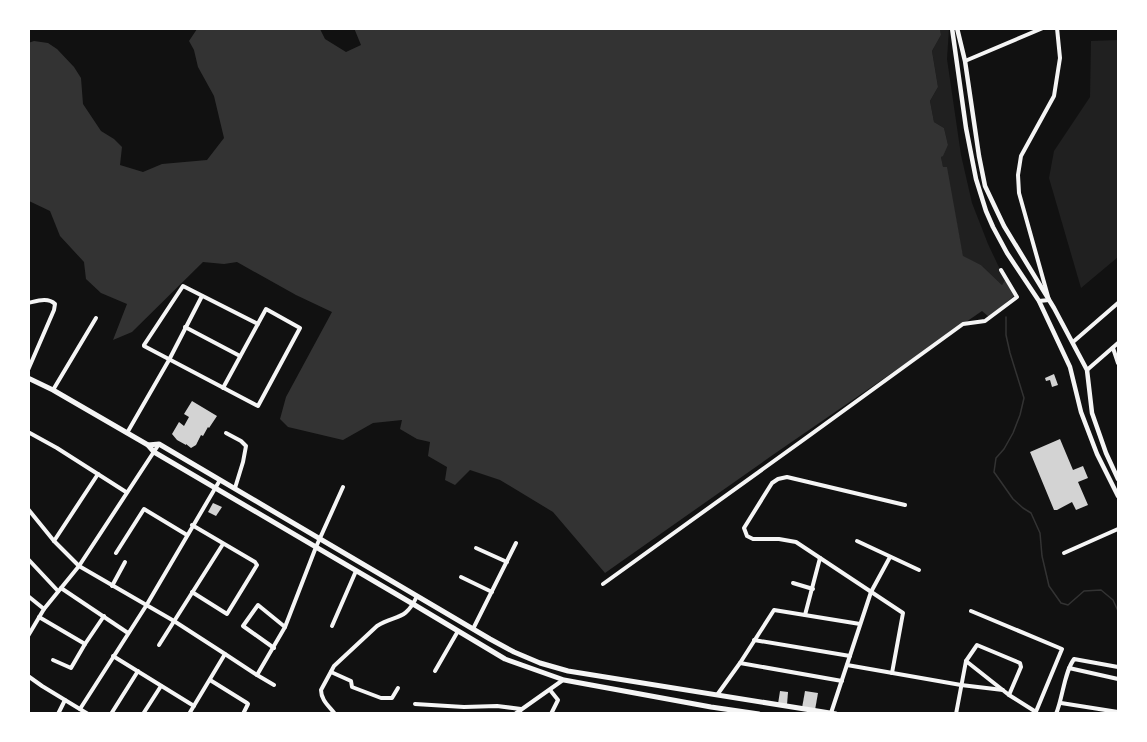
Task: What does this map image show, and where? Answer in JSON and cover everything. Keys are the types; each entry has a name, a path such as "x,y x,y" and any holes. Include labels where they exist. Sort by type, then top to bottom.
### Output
{"main road":[{"path":"28,378 148,445 154,452 505,659 564,680 759,714"},
{"path":"148,445 159,444 473,629 514,652 540,663 568,671 832,713"},
{"path":"681,701 683,690"}],"street":[{"path":"952,28 962,105 976,179 993,227 1007,253 1039,301 1070,367 1081,412 1096,453 1119,496"},
{"path":"957,28 965,61 985,186 1004,226 1049,300 1087,370 1092,413 1106,453 1119,479"},
{"path":"965,61 1043,28"},
{"path":"1049,300 1019,193 1018,175 1022,156 1054,96 1060,58 1057,28"},
{"path":"603,584 963,324 985,321 1017,297 1001,270"},
{"path":"223,388 258,324 265,310 267,309 300,328 259,405 256,406 144,345 183,286 258,324"},
{"path":"127,433 202,296"},
{"path":"28,303 48,300 55,304 28,370"},
{"path":"1039,301 1049,300"},
{"path":"1073,342 1119,303"},
{"path":"53,390 96,318"},
{"path":"185,327 240,356"},
{"path":"1087,370 1119,343"},
{"path":"1113,348 1119,363"},
{"path":"28,432 126,492"},
{"path":"226,433 246,446 234,488"},
{"path":"28,636 44,609 79,566 159,444"},
{"path":"54,541 98,474"},
{"path":"892,673 903,613 796,542 779,539 753,539 747,536 744,528 772,483 787,477 905,505"},
{"path":"80,709 146,606 220,480"},
{"path":"257,675 285,627 315,547 343,487"},
{"path":"28,509 54,541 79,566 174,621 274,685"},
{"path":"116,553 144,509 187,534"},
{"path":"192,525 257,564 227,614 192,592"},
{"path":"1064,553 1119,529"},
{"path":"857,541 919,570"},
{"path":"159,645 223,543"},
{"path":"473,629 516,543"},
{"path":"476,548 507,562"},
{"path":"832,713 871,592 890,557"},
{"path":"805,615 820,558"},
{"path":"28,559 59,589 128,633"},
{"path":"112,585 125,562"},
{"path":"332,626 356,571"},
{"path":"461,578 492,592"},
{"path":"793,583 813,589"},
{"path":"335,714 321,694 334,666 371,630 382,623 402,616 417,596"},
{"path":"28,597 44,609"},
{"path":"274,648 243,626 258,605 285,627"},
{"path":"717,695 774,610 860,624"},
{"path":"966,661 1035,713 1062,650 971,611"},
{"path":"53,660 70,669 104,616"},
{"path":"39,617 85,644"},
{"path":"28,621 35,625"},
{"path":"435,671 458,631"},
{"path":"754,640 850,656"},
{"path":"956,714 966,661 977,645 1020,663 1021,667 1009,694"},
{"path":"189,714 225,654"},
{"path":"113,656 194,706"},
{"path":"1056,714 1073,661 1077,659 1119,667"},
{"path":"740,663 842,681"},
{"path":"847,665 1003,690"},
{"path":"1069,668 1119,679"},
{"path":"111,714 138,671"},
{"path":"331,672 351,681 351,687 385,699 392,698 398,688"},
{"path":"28,676 88,714"},
{"path":"210,680 248,704 243,714"},
{"path":"415,704 464,707 497,706 518,712 564,680"},
{"path":"143,714 161,686"},
{"path":"550,690 558,700 551,714"},
{"path":"58,714 65,700"},
{"path":"1060,703 1119,712"},
{"path":"709,714 711,707"}],"shaded area":[{"path":"354,28 940,29 941,35 932,51 938,87 930,101 934,122 944,128 948,145 941,157 943,167 947,167 963,256 981,265 1002,285 1005,280 1014,296 989,317 982,311 605,573 553,512 500,480 470,470 455,485 445,480 447,467 428,456 430,442 417,439 400,429 402,420 373,423 343,440 288,427 280,419 286,397 332,312 237,262 224,264 203,262 132,332 113,340 127,304 101,293 86,279 84,262 60,236 50,211 29,201 28,43 34,41 48,43 74,67 81,78 83,104 101,131 122,147 120,165 143,172 162,164 207,160 224,138 214,96 198,67 189,41 197,29 320,29 325,39 346,52 361,45"},
{"path":"940,29 949,29 947,59 961,155 972,203 1005,280 1002,285 981,265 963,257 946,167 943,168 941,157 948,145 944,128 934,122 930,101 938,87 932,51 941,35"},
{"path":"1118,40 1118,257 1081,288 1049,178 1054,151 1090,97 1091,41"}],"building":[{"path":"1054,374 1058,385 1052,387 1050,380 1046,381 1045,378"},
{"path":"192,401 217,416 203,436 201,435 196,445 191,448 177,440 172,434 179,422 184,426 189,417 184,414"},
{"path":"1060,439 1073,470 1083,466 1088,478 1078,482 1088,505 1076,510 1072,502 1054,510 1030,452"},
{"path":"213,503 222,507 216,516 208,512"},
{"path":"780,691 788,692 787,705 778,704"},
{"path":"805,691 818,693 815,710 802,708"}],"waterway":[{"path":"1006,317 1006,335 1024,398 1013,433 996,458 994,472 1013,499 1031,513 1040,533 1042,556 1049,586 1061,603 1068,605 1084,591 1101,590 1113,600 1118,611"}]}
